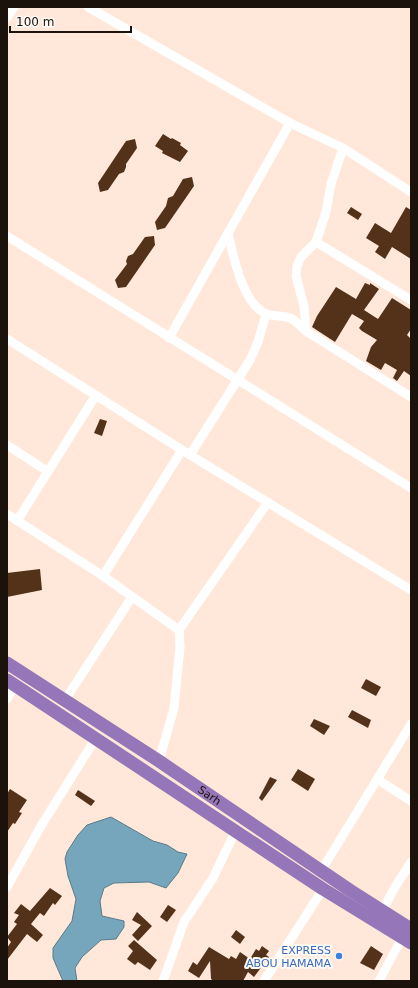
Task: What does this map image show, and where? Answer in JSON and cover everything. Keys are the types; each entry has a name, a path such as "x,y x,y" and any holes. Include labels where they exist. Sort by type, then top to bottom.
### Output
{"highway":[{"name":"Sarh","path":"7,663 159,761 382,911 408,937"},
{"name":"Sarh","path":"11,682 323,888 408,937"}],"street":[{"path":"7,18 14,7"},
{"path":"88,7 290,123 343,148 411,192"},
{"path":"169,338 290,123"},
{"path":"306,331 304,306 296,276 297,266 301,257 316,242 326,212 330,184 343,148"},
{"path":"228,233 235,262 247,295 256,306 266,314 291,318 306,331 411,398"},
{"path":"7,236 411,488"},
{"path":"316,242 411,300"},
{"path":"103,576 250,360 258,342 266,314"},
{"path":"7,339 186,453 411,590"},
{"path":"16,520 96,395"},
{"path":"7,445 47,471"},
{"path":"159,761 174,708 180,654 179,630 268,502"},
{"path":"7,514 103,576 179,630"},
{"path":"65,700 132,597"},
{"path":"7,699 11,682"},
{"path":"321,871 411,724"},
{"path":"7,887 41,826 96,738"},
{"path":"377,779 411,801"},
{"path":"163,981 184,922 213,878 236,830"},
{"path":"382,911 411,862"},
{"path":"264,981 323,888"},
{"path":"379,981 408,937"}],"water":[{"path":"111,817 153,841 167,845 178,852 187,854 178,873 166,888 149,882 114,883 104,888 100,901 102,916 124,921 124,927 116,939 101,940 82,957 75,968 77,981 63,981 53,958 53,948 72,921 76,899 68,876 65,859 67,852 78,835 87,825"}],"building":[{"path":"163,134 181,143 180,145 188,151 180,162 162,153 163,151 155,146"},
{"path":"135,139 137,148 126,164 124,172 119,174 108,190 100,192 98,183 126,141"},
{"path":"192,177 194,186 165,228 157,230 155,222 166,206 168,198 173,196 183,179"},
{"path":"351,207 362,214 358,220 347,213"},
{"path":"406,207 411,210 411,259 392,247 385,259 375,252 379,246 366,238 375,223 391,233"},
{"path":"154,236 155,245 126,287 118,288 115,280 127,264 126,261 128,256 133,254 145,237"},
{"path":"365,283 370,285 370,283 379,289 364,310 378,319 392,298 411,310 411,329 407,335 411,339 411,376 404,371 397,381 393,378 397,370 385,363 381,370 366,361 371,347 377,340 359,328 364,321 352,314 335,342 312,327 317,316 336,287 356,299"},
{"path":"100,419 107,421 102,436 94,433"},
{"path":"40,569 42,590 7,597 7,573"},
{"path":"366,679 381,687 376,696 361,688"},
{"path":"352,710 371,720 368,728 348,717"},
{"path":"314,719 330,726 324,735 310,726"},
{"path":"298,769 315,779 308,791 291,780"},
{"path":"270,777 277,780 262,801 259,798"},
{"path":"10,789 27,800 19,812 22,813 15,824 13,823 7,832 7,794"},
{"path":"78,790 95,801 91,806 75,795"},
{"path":"50,888 62,896 55,905 53,903 44,916 40,913 31,924 43,935 37,942 27,934 7,960 7,948 11,942 7,937 17,924 14,922 19,915 14,913 21,904 30,911"},
{"path":"168,905 176,910 167,922 160,917"},
{"path":"137,912 152,926 138,941 132,935 141,925 132,920"},
{"path":"236,930 245,937 240,944 231,937"},
{"path":"134,940 157,960 150,970 138,962 135,965 127,959 133,951 128,946"},
{"path":"262,946 269,951 266,955 269,957 254,977 248,972 243,981 214,981 211,979 210,961 199,978 188,971 193,962 197,965 209,947 229,959 231,956 236,959 240,952 250,959 256,949 259,951"},
{"path":"371,946 383,954 374,970 360,963"}],"place":[{"name":"EXPRESS ABOU HAMAMA","path":"339,956"}]}
